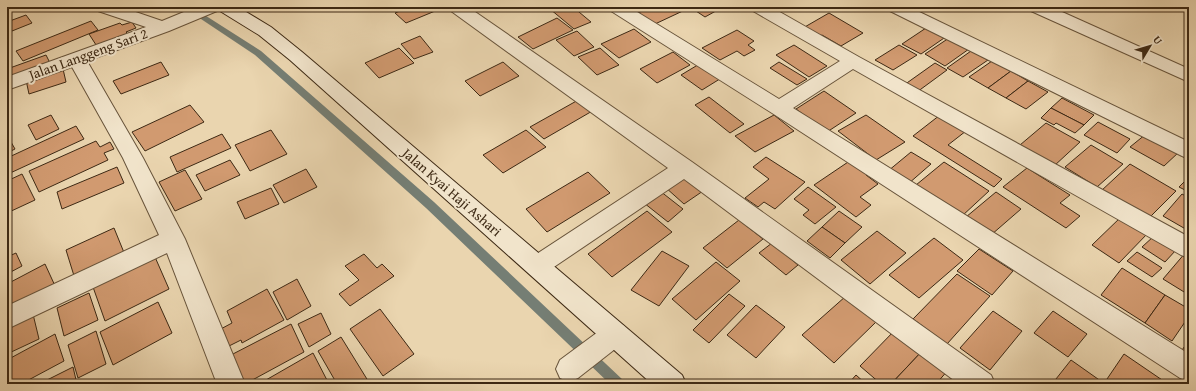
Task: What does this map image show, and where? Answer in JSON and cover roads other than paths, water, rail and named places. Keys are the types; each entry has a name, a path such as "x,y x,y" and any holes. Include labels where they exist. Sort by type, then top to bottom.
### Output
{"street":[{"path":"104,7 167,26"},
{"name":"Jalan Kyai Haji Ashari","path":"226,7 265,31 296,56 538,266 607,340 672,384"},
{"path":"458,7 684,168 981,384"},
{"path":"617,7 779,108 1189,369"},
{"path":"759,7 1189,248"},
{"path":"896,7 1189,152"},
{"path":"1037,7 1189,76"},
{"name":"Jalan Langgeng Sari 2","path":"7,84 167,26 205,10"},
{"path":"77,59 133,158 173,239 231,384"},
{"path":"779,108 853,61"},
{"path":"538,266 684,168"},
{"path":"7,318 173,239"},
{"path":"569,369 607,340"}],"waterway":[{"path":"187,7 258,53 430,205 619,384"}]}
